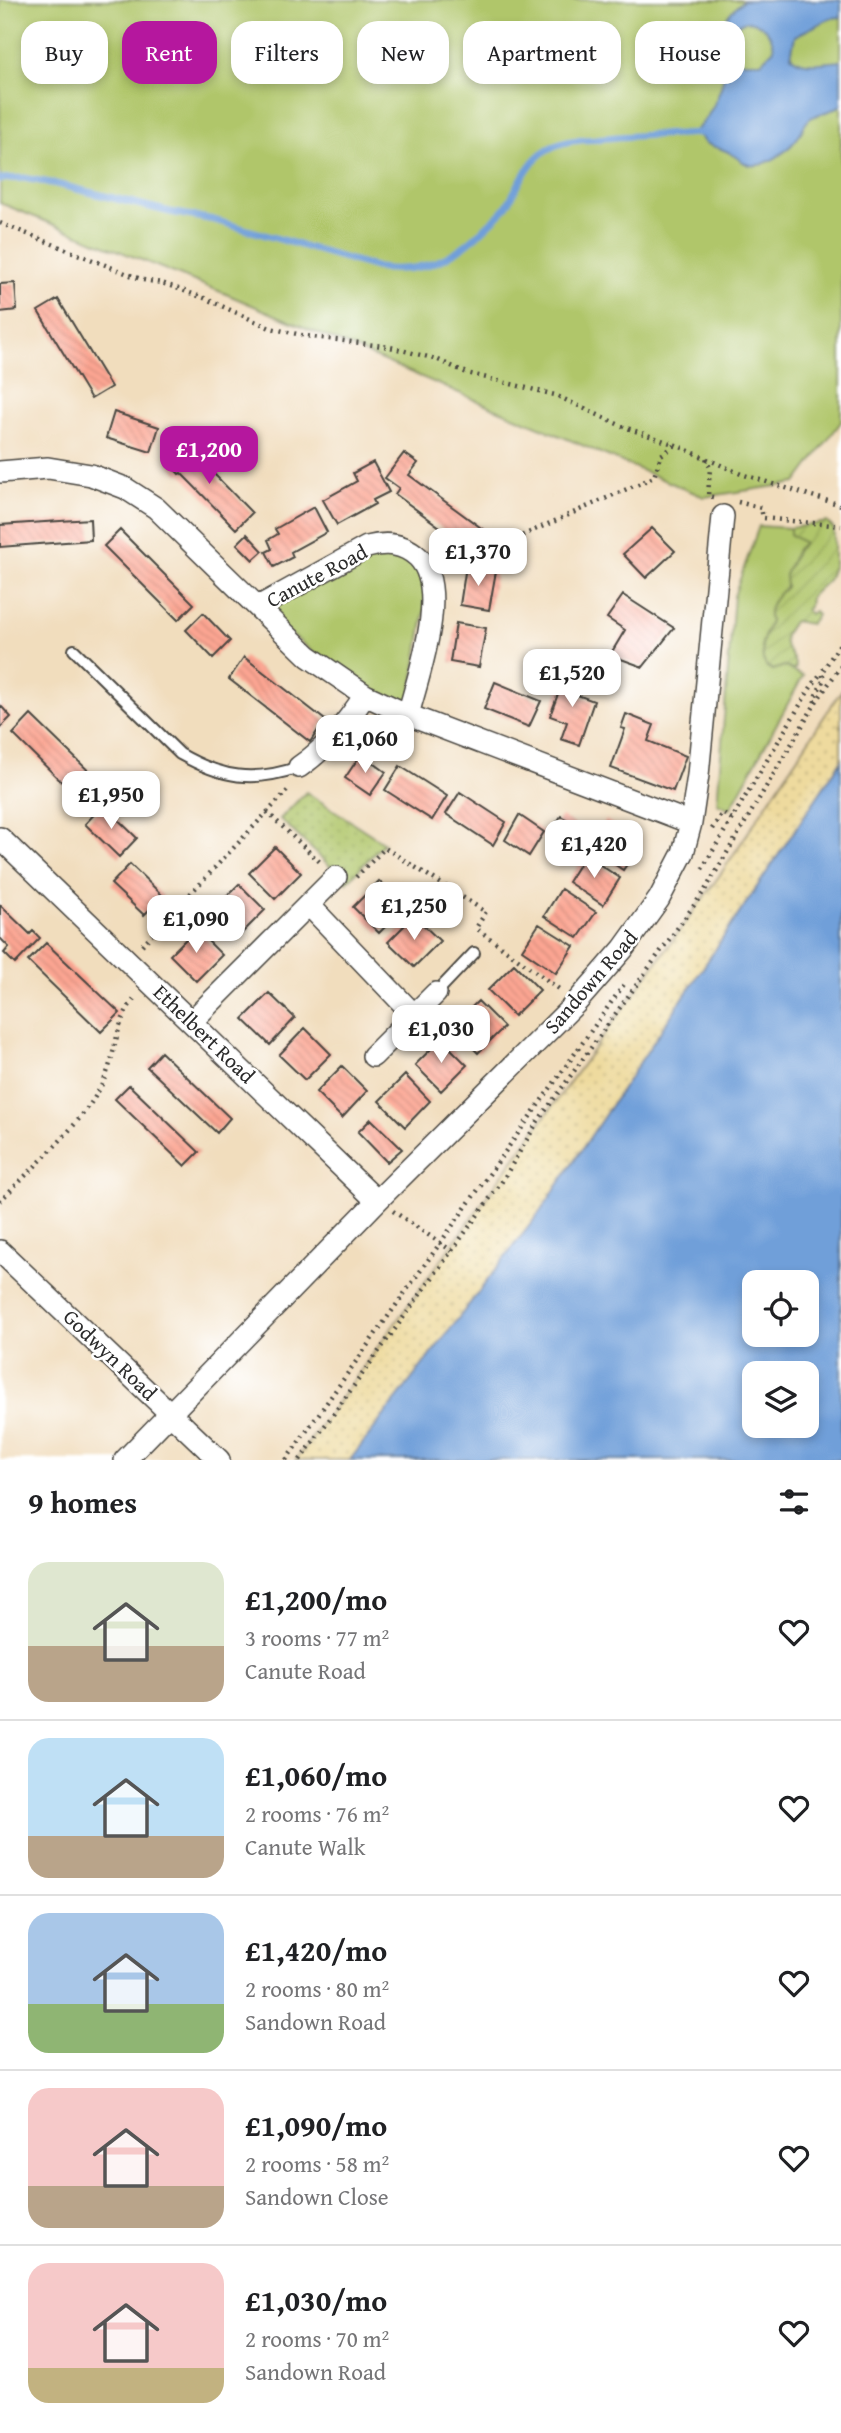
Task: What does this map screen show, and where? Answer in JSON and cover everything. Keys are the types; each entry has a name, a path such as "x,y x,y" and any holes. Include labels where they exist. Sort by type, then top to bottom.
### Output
{"street":[{"name":"Canute Road","path":"1,466 48,468 91,475 125,488 156,508 308,656 365,695 408,715 691,823"},
{"name":"Sandown Road","path":"125,1460 172,1415 377,1201 575,1004 623,949 659,899 683,853 691,823 698,775 722,507"},
{"name":"Canute Road","path":"258,607 367,547 384,543 412,551 426,569"},
{"path":"408,715 432,615 432,592 426,569"},
{"path":"299,767 338,733 365,695"},
{"name":"Ethelbert Road","path":"0,838 377,1201"},
{"path":"192,1021 336,877"},
{"path":"309,905 414,1015"},
{"path":"373,1056 436,993"},
{"name":"Godwyn Road","path":"1,1254 219,1460"}],"lane":[{"path":"74,650 180,754 193,762 224,774 241,777 271,775 299,767"},
{"path":"436,993 474,953"}],"path":[{"path":"0,223 143,280 162,283 204,298 270,328 306,336 390,347 436,359 467,373 555,396 741,474 841,505"},
{"path":"426,569 443,562 476,556 654,477 661,455 676,445"},
{"path":"706,458 710,468 708,496 722,507 735,501 761,509 763,518 841,526"},
{"path":"698,876 809,690 841,642"},
{"path":"300,1460 501,1183 538,1121 705,890 814,706 841,666"},
{"path":"814,706 824,679 822,672"},
{"path":"809,690 816,695"},
{"path":"127,961 303,776 299,767"},
{"path":"718,820 722,813 732,818"},
{"path":"385,848 486,912 477,928 549,980 575,1004"},
{"path":"286,1460 628,978"},
{"path":"0,1201 86,1111 104,1082 125,1009 149,982"},
{"path":"530,1115 538,1121"},
{"path":"377,1201 452,1251"}],"green space":[{"path":"0,0 841,0 841,422 796,483 704,497 226,294 0,203"},
{"path":"827,522 834,529 834,564 828,580 810,597 806,610 810,614 814,611 817,615 810,624 794,621 785,636 784,642 796,668 792,670 784,666 773,670 767,667 763,660 762,643 770,621 770,606 786,587 785,575 797,549 804,543 790,534 790,528"},
{"path":"759,526 790,528 790,534 804,543 762,643 767,667 773,670 784,666 803,676 730,809 717,803 734,596"},
{"path":"384,543 430,576 408,715 365,695 258,607"},
{"path":"306,792 384,843 347,882 280,819"}],"sand":[{"path":"841,691 841,886 473,1460 296,1460 722,872"}],"water":[{"path":"744,0 841,0 841,17 831,18 795,36 791,56 807,63 841,61 841,105 811,118 787,149 762,164 746,164 729,152 708,145 696,130 708,115 722,84 745,84 745,62 761,62 774,49 765,29 756,23 726,21"},
{"path":"841,761 841,1460 350,1460 542,1209"}],"building":[{"path":"15,283 17,310 0,312 0,284"},
{"path":"58,299 111,387 91,399 38,311"},
{"path":"114,412 159,427 151,452 106,438"},
{"path":"184,443 252,513 236,529 166,460"},
{"path":"404,453 418,463 409,475 488,533 474,552 395,494 399,488 385,478"},
{"path":"373,462 389,492 373,500 375,504 337,525 323,500 357,481 353,473"},
{"path":"314,507 327,532 291,552 293,557 274,567 266,552 272,549 268,540 278,534 275,529"},
{"path":"90,519 91,540 0,547 0,525"},
{"path":"652,528 675,551 646,578 623,554"},
{"path":"120,530 194,604 178,620 104,546"},
{"path":"247,534 263,551 253,560 237,544"},
{"path":"466,566 496,571 489,610 460,605"},
{"path":"623,595 674,628 643,667 610,655 625,630 607,618"},
{"path":"203,613 230,641 213,658 186,630"},
{"path":"456,623 486,628 479,667 450,662"},
{"path":"244,657 325,720 310,742 229,679"},
{"path":"566,672 582,679 577,695 594,701 579,745 561,739 567,722 550,716"},
{"path":"495,682 541,701 529,727 484,709"},
{"path":"0,705 11,717 0,728"},
{"path":"626,714 654,725 648,741 686,756 673,791 611,768 625,729 621,728"},
{"path":"31,715 103,785 85,805 13,734"},
{"path":"361,754 386,772 370,795 345,778"},
{"path":"400,766 447,796 432,820 385,790"},
{"path":"460,792 506,822 493,845 446,814"},
{"path":"103,805 137,838 119,857 85,824"},
{"path":"519,815 544,832 529,856 505,840"},
{"path":"561,816 582,829 570,848 548,835"},
{"path":"606,820 641,844 623,870 589,847"},
{"path":"275,847 301,873 275,899 249,873"},
{"path":"585,855 620,878 603,905 568,882"},
{"path":"130,864 163,896 144,915 111,884"},
{"path":"379,881 405,907 379,933 353,907"},
{"path":"239,884 265,910 239,936 213,910"},
{"path":"561,889 596,912 578,938 544,916"},
{"path":"0,905 30,934 33,931 40,938 15,964 4,953 9,947 0,938"},
{"path":"414,916 440,941 414,967 388,942"},
{"path":"539,924 574,946 556,973 522,950"},
{"path":"196,929 222,955 196,981 170,955"},
{"path":"46,943 120,1013 101,1032 28,961"},
{"path":"514,964 540,990 514,1016 488,990"},
{"path":"269,993 295,1018 270,1045 243,1019"},
{"path":"478,1001 504,1027 478,1053 452,1027"},
{"path":"305,1028 331,1054 305,1080 279,1055"},
{"path":"441,1039 467,1065 441,1091 415,1065"},
{"path":"161,1052 230,1118 217,1133 147,1067"},
{"path":"342,1066 367,1091 342,1118 316,1092"},
{"path":"405,1075 430,1101 405,1127 379,1101"},
{"path":"129,1085 199,1152 185,1166 115,1099"},
{"path":"371,1119 402,1149 387,1162 358,1132"}],"waterway":[{"path":"0,179 24,178 56,184 214,220 378,268 395,269 424,266 463,247 499,215 531,164 554,146 580,140 702,133"}]}
